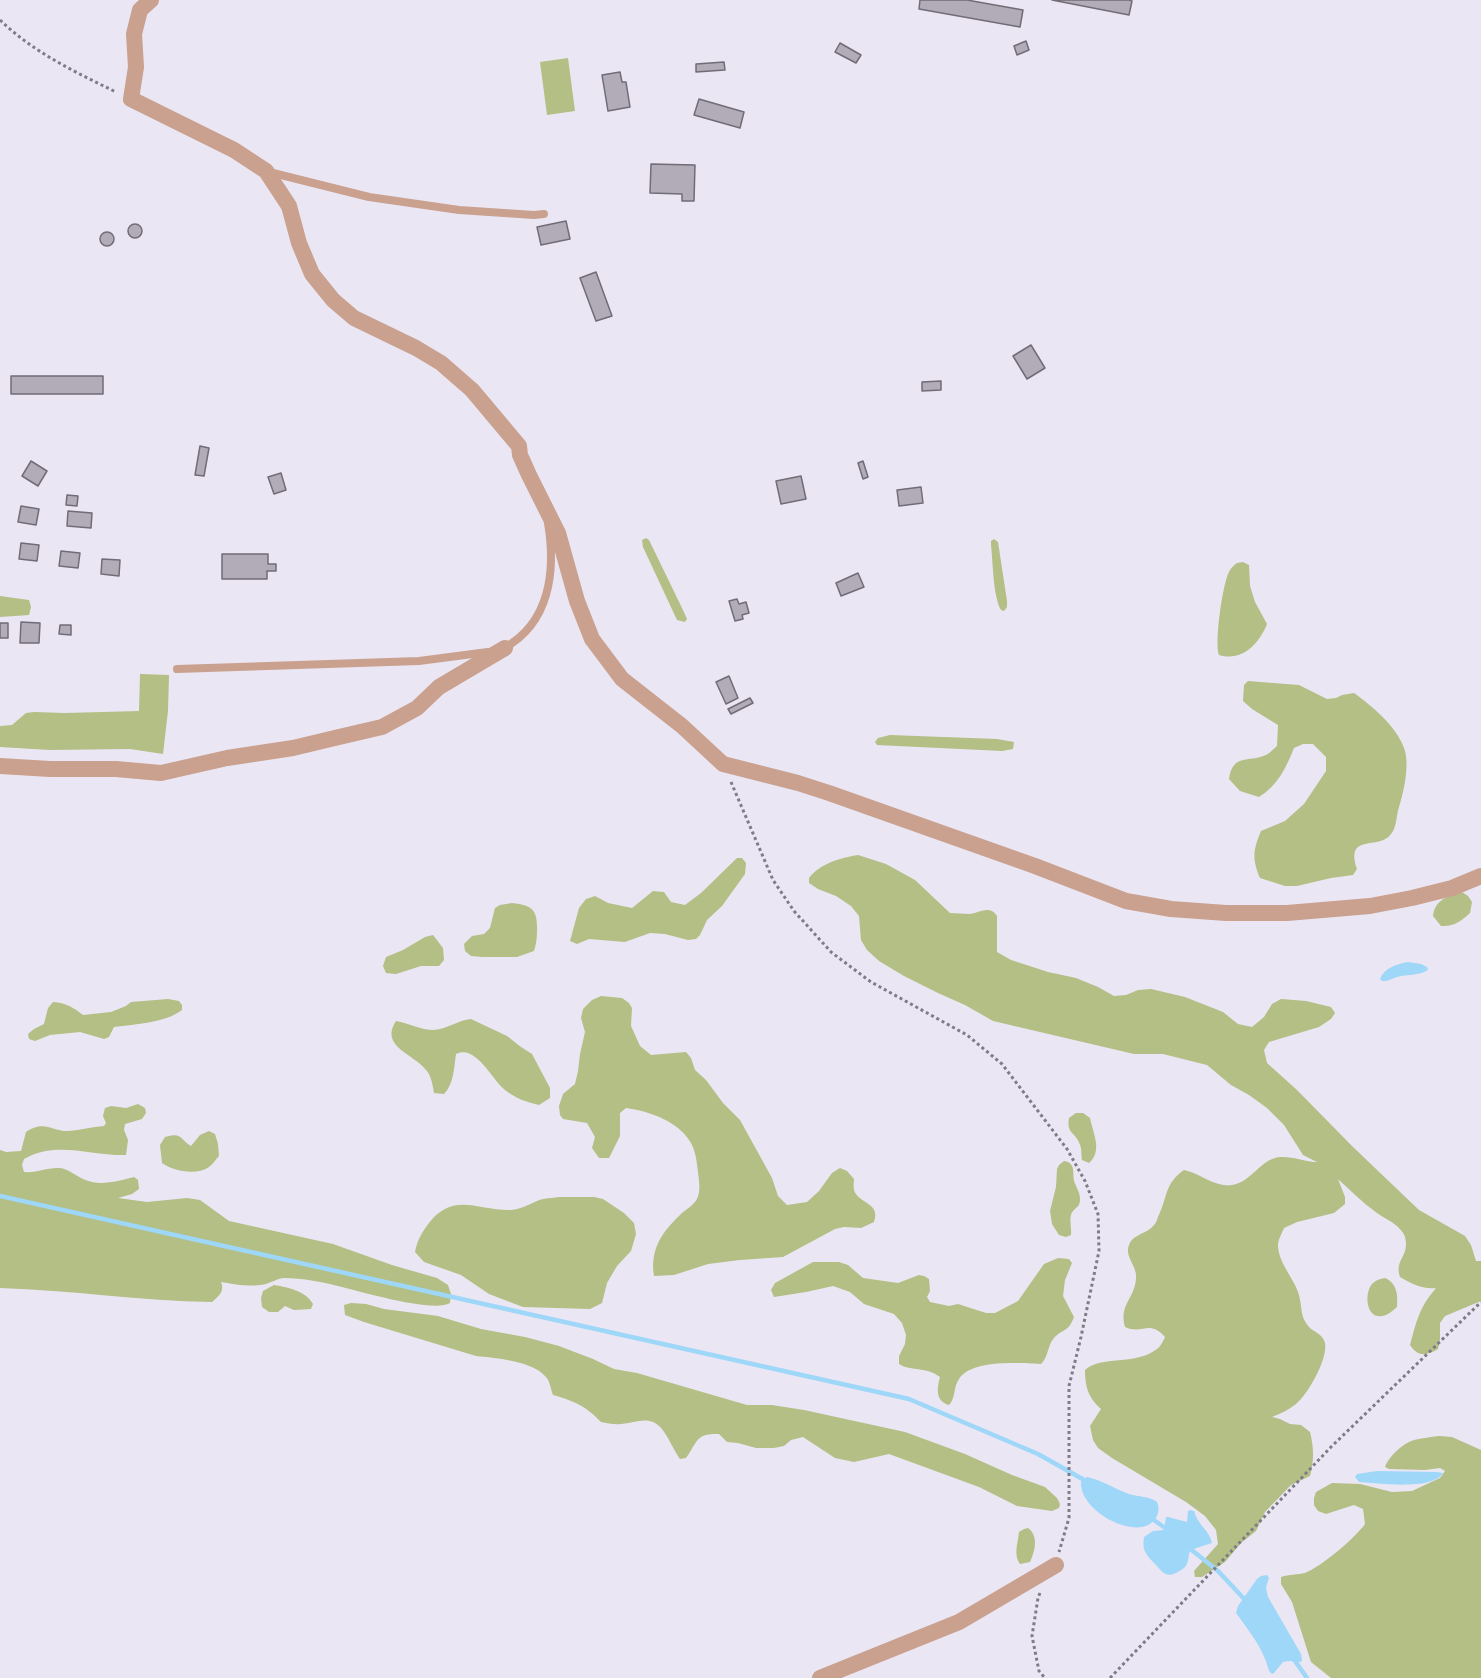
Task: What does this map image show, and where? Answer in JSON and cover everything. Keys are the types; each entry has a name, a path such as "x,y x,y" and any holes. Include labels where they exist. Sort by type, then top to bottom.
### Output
{"street":[{"path":"151,0 140,10 134,34 136,67 131,99 234,150 266,171 289,206 298,243 312,274 333,300 354,318 416,348 441,363 472,390 519,446 520,455 558,533 577,601 592,639 602,654 622,679 682,726 723,764 829,793 1126,901 1171,909 1287,913 1370,906 1442,891 1481,876"},
{"path":"0,766 161,773 382,727 417,708 439,687 505,648"},
{"path":"820,1678 959,1622 1056,1565"}],"lane":[{"path":"266,171 369,197 459,210 544,214"},
{"path":"177,669 418,661 480,655 505,648 528,631 544,604 550,574 551,542 545,508"}],"path":[{"path":"0,20 14,33 68,68 131,99"},
{"path":"723,764 773,880 794,910 831,952 871,982 966,1035 1002,1064 1067,1149 1085,1181 1098,1214 1099,1251 1082,1337 1069,1386 1069,1518 1056,1565"},
{"path":"1110,1678 1332,1446 1481,1302"},
{"path":"1042,1589 1038,1598 1032,1636 1039,1671 1044,1678"}],"green space":[{"path":"568,58 575,111 547,115 540,62"},
{"path":"646,538 682,608 687,619 685,622 677,620 643,547 642,540"},
{"path":"994,539 998,542 1007,601 1004,611 998,604 995,588 991,545"},
{"path":"1243,562 1249,565 1250,586 1255,602 1267,624 1249,650 1235,656 1219,655 1218,625 1227,576 1237,563"},
{"path":"0,596 29,600 31,607 29,615 0,617"},
{"path":"140,674 169,675 163,754 130,749 50,750 0,747 0,726 12,725 26,713 139,711"},
{"path":"1248,681 1299,685 1327,699 1354,693 1383,718 1401,740 1406,754 1406,769 1394,828 1386,839 1359,846 1355,858 1357,869 1353,875 1297,886 1285,886 1260,878 1254,855 1261,831 1285,821 1304,804 1326,771 1326,757 1313,744 1303,744 1294,748 1280,776 1265,793 1259,797 1240,791 1229,779 1234,765 1242,760 1266,755 1277,746 1278,725 1243,701 1244,685"},
{"path":"890,735 997,739 1014,742 1013,749 1002,751 877,745 875,742 878,738"},
{"path":"858,855 886,864 915,880 950,913 970,914 988,910 994,913 997,916 997,952 1011,960 1076,978 1114,996 1151,989 1185,997 1223,1012 1238,1024 1252,1027 1264,1017 1272,1004 1281,999 1306,1001 1331,1007 1335,1013 1331,1019 1319,1027 1269,1042 1264,1050 1267,1063 1419,1210 1465,1236 1471,1245 1476,1261 1481,1261 1481,1301 1445,1316 1440,1323 1438,1349 1422,1354 1416,1352 1410,1345 1422,1308 1436,1288 1422,1287 1400,1277 1399,1266 1406,1244 1404,1234 1397,1226 1372,1209 1338,1179 1345,1197 1345,1204 1334,1213 1297,1222 1284,1228 1278,1243 1280,1257 1296,1286 1304,1320 1324,1339 1325,1350 1316,1376 1301,1399 1290,1408 1272,1417 1290,1424 1301,1425 1310,1432 1313,1454 1310,1476 1291,1485 1265,1512 1256,1531 1241,1543 1225,1562 1202,1577 1195,1577 1194,1571 1218,1544 1216,1530 1205,1516 1186,1502 1098,1448 1093,1440 1090,1426 1101,1409 1093,1401 1088,1391 1085,1370 1092,1365 1148,1354 1158,1348 1165,1337 1155,1329 1125,1327 1125,1307 1133,1292 1136,1279 1128,1249 1134,1238 1155,1223 1170,1186 1178,1175 1184,1170 1220,1184 1232,1185 1245,1180 1267,1162 1280,1157 1317,1162 1303,1155 1284,1125 1267,1108 1231,1085 1207,1065 1163,1054 1134,1054 993,1021 879,961 867,950 861,940 859,916 851,906 809,883 809,878 825,865"},
{"path":"737,858 742,858 746,863 745,874 722,906 707,920 696,939 688,940 650,933 625,942 589,939 577,944 570,941 579,908 586,899 595,896 608,903 632,908 653,891 664,892 671,902 685,905 701,893"},
{"path":"1462,892 1472,902 1470,913 1457,923 1441,926 1433,916 1436,906 1447,897"},
{"path":"512,903 527,906 534,911 537,920 537,935 534,951 517,957 482,957 471,956 465,951 464,944 472,936 484,934 490,928 495,908"},
{"path":"433,935 443,948 444,960 439,966 421,966 396,974 386,973 383,966 386,957"},
{"path":"601,996 622,998 629,1003 632,1008 631,1026 640,1046 651,1055 686,1052 695,1070 740,1120 772,1178 778,1196 787,1205 807,1202 819,1191 832,1173 840,1168 847,1171 854,1179 856,1195 872,1207 875,1215 874,1222 861,1228 835,1229 783,1257 708,1264 674,1275 654,1276 654,1257 659,1242 668,1228 697,1199 699,1186 696,1158 687,1137 672,1124 654,1115 626,1108 620,1113 620,1136 609,1158 599,1158 592,1148 595,1137 587,1123 563,1119 560,1115 559,1106 563,1094 575,1084 578,1071 585,1032 581,1018 583,1009 592,1000"},
{"path":"168,999 179,1001 182,1010 159,1020 114,1027 109,1037 104,1039 80,1032 50,1035 35,1041 29,1039 28,1034 44,1024 48,1008 53,1002 69,1006 83,1015 111,1012 131,1002"},
{"path":"471,1019 507,1036 532,1054 550,1088 550,1098 539,1105 509,1093 477,1058 463,1052 456,1054 453,1075 447,1090 444,1094 434,1093 427,1071 395,1044 392,1037 396,1021 434,1030"},
{"path":"138,1104 145,1108 146,1113 142,1119 125,1124 124,1130 128,1140 126,1155 49,1150 24,1159 22,1165 24,1172 60,1168 95,1183 115,1182 134,1177 138,1180 139,1189 132,1194 118,1198 147,1202 187,1198 200,1200 229,1221 333,1244 437,1278 448,1285 451,1294 450,1303 414,1304 320,1282 290,1278 254,1285 221,1282 222,1291 212,1302 0,1288 0,1150 21,1151 26,1132 38,1126 69,1131 104,1126 106,1123 103,1116 105,1108 111,1106 126,1108"},
{"path":"1076,1113 1083,1113 1090,1118 1095,1136 1095,1153 1089,1163 1082,1160 1080,1145 1069,1127 1069,1118"},
{"path":"209,1131 215,1134 219,1156 209,1167 191,1172 172,1168 162,1163 160,1145 165,1137 178,1136 191,1146 200,1135"},
{"path":"1064,1161 1072,1166 1080,1199 1079,1205 1071,1216 1071,1235 1066,1237 1059,1235 1052,1224 1050,1211 1056,1187 1057,1169"},
{"path":"560,1197 603,1199 634,1223 636,1234 631,1251 617,1266 607,1283 602,1303 590,1309 523,1307 489,1294 461,1275 424,1262 415,1252 418,1240 426,1226 438,1213 448,1208 467,1205 511,1210 542,1199"},
{"path":"1058,1258 1069,1259 1072,1263 1065,1280 1063,1296 1074,1317 1067,1328 1052,1341 1044,1361 1041,1364 997,1364 974,1368 959,1379 949,1405 939,1397 940,1377 930,1371 899,1364 899,1356 905,1344 906,1335 902,1323 894,1314 864,1304 850,1292 833,1286 774,1297 771,1290 775,1283 813,1262 839,1262 848,1265 863,1278 898,1283 919,1275 924,1276 929,1279 930,1291 927,1297 930,1302 949,1306 958,1304 986,1313 995,1313 1018,1301 1044,1264"},
{"path":"1385,1278 1396,1290 1397,1307 1388,1314 1374,1315 1368,1304 1369,1290 1372,1284"},
{"path":"274,1285 290,1288 306,1296 313,1304 311,1309 294,1310 285,1306 278,1312 269,1312 262,1307 261,1298 263,1291"},
{"path":"351,1303 438,1316 481,1329 525,1337 559,1346 614,1369 637,1373 747,1405 772,1405 804,1410 905,1432 1045,1487 1057,1498 1059,1508 1052,1511 1017,1506 979,1487 889,1454 854,1462 835,1458 803,1437 791,1440 784,1446 756,1448 727,1442 719,1434 711,1434 698,1439 686,1458 680,1459 662,1429 653,1422 643,1420 611,1424 601,1422 579,1405 553,1395 547,1379 532,1367 514,1361 476,1356 364,1322 345,1315 344,1305"},
{"path":"1439,1436 1452,1437 1481,1450 1481,1678 1331,1678 1311,1662 1292,1602 1281,1584 1281,1577 1305,1573 1320,1565 1346,1544 1365,1524 1363,1509 1354,1505 1326,1514 1318,1511 1314,1505 1316,1492 1332,1483 1360,1484 1392,1492 1412,1491 1440,1478 1445,1471 1440,1468 1425,1470 1385,1467 1405,1444 1414,1440"},
{"path":"1028,1528 1034,1535 1034,1549 1030,1562 1020,1564 1016,1553 1019,1532"}],"water":[{"path":"1408,962 1421,964 1428,970 1386,981 1380,979 1388,969"},
{"path":"1377,1471 1443,1473 1437,1479 1428,1482 1404,1485 1359,1482 1355,1477 1357,1474"},
{"path":"1087,1477 1129,1494 1154,1500 1158,1506 1157,1516 1150,1524 1139,1527 1113,1522 1100,1514 1083,1494 1081,1482"},
{"path":"1190,1510 1194,1511 1212,1543 1190,1550 1186,1566 1168,1575 1146,1554 1143,1545 1144,1537 1153,1531 1164,1530 1166,1517 1187,1522"},
{"path":"1267,1575 1269,1578 1266,1587 1268,1597 1301,1654 1302,1660 1301,1662 1283,1662 1272,1674 1260,1648 1236,1613 1238,1606 1257,1579"}],"building":[{"path":"920,0 967,0 1023,10 1020,27 919,9"},
{"path":"1052,0 1129,0 1132,1 1129,15"},
{"path":"1026,41 1029,50 1017,55 1014,46"},
{"path":"840,43 861,55 856,63 835,52"},
{"path":"724,62 725,70 696,72 696,64"},
{"path":"620,72 622,82 626,82 630,107 608,111 602,75"},
{"path":"699,99 744,112 740,128 694,115"},
{"path":"651,164 695,165 694,201 682,201 682,194 650,193"},
{"path":"566,221 570,239 541,245 537,227"},
{"path":"135,224 140,226 142,231 140,236 135,238 130,236 128,231 130,226"},
{"path":"107,232 112,234 114,239 112,244 107,246 102,244 100,239 102,234"},
{"path":"596,272 612,316 596,321 580,278"},
{"path":"1031,345 1045,368 1027,379 1013,356"},
{"path":"11,376 103,376 103,394 11,394"},
{"path":"941,381 941,390 922,391 922,382"},
{"path":"200,446 209,448 204,476 195,475"},
{"path":"31,461 47,471 38,486 22,476"},
{"path":"863,461 868,477 863,479 858,463"},
{"path":"281,473 286,490 274,494 268,477"},
{"path":"801,476 806,499 781,504 776,481"},
{"path":"921,487 923,503 899,506 897,490"},
{"path":"67,495 78,496 77,506 66,505"},
{"path":"21,506 39,509 36,525 18,522"},
{"path":"68,511 92,513 91,528 67,526"},
{"path":"21,543 39,545 37,561 19,559"},
{"path":"61,551 80,553 78,568 59,566"},
{"path":"222,554 268,554 268,564 276,564 276,571 267,571 267,579 222,579"},
{"path":"102,559 120,560 119,576 101,574"},
{"path":"858,573 864,587 841,596 836,583"},
{"path":"737,599 739,604 746,602 749,613 742,615 743,619 735,621 729,601"},
{"path":"21,622 40,623 39,643 20,643"},
{"path":"0,623 8,623 8,638 0,638"},
{"path":"60,625 71,625 71,635 59,634"},
{"path":"729,676 738,698 726,704 716,682"},
{"path":"750,698 753,703 731,714 728,709"}],"waterway":[{"path":"0,1196 909,1399 1038,1454 1086,1481"},
{"path":"1151,1518 1168,1530"},
{"path":"1188,1547 1218,1571 1248,1603"},
{"path":"1293,1658 1307,1678"}]}
